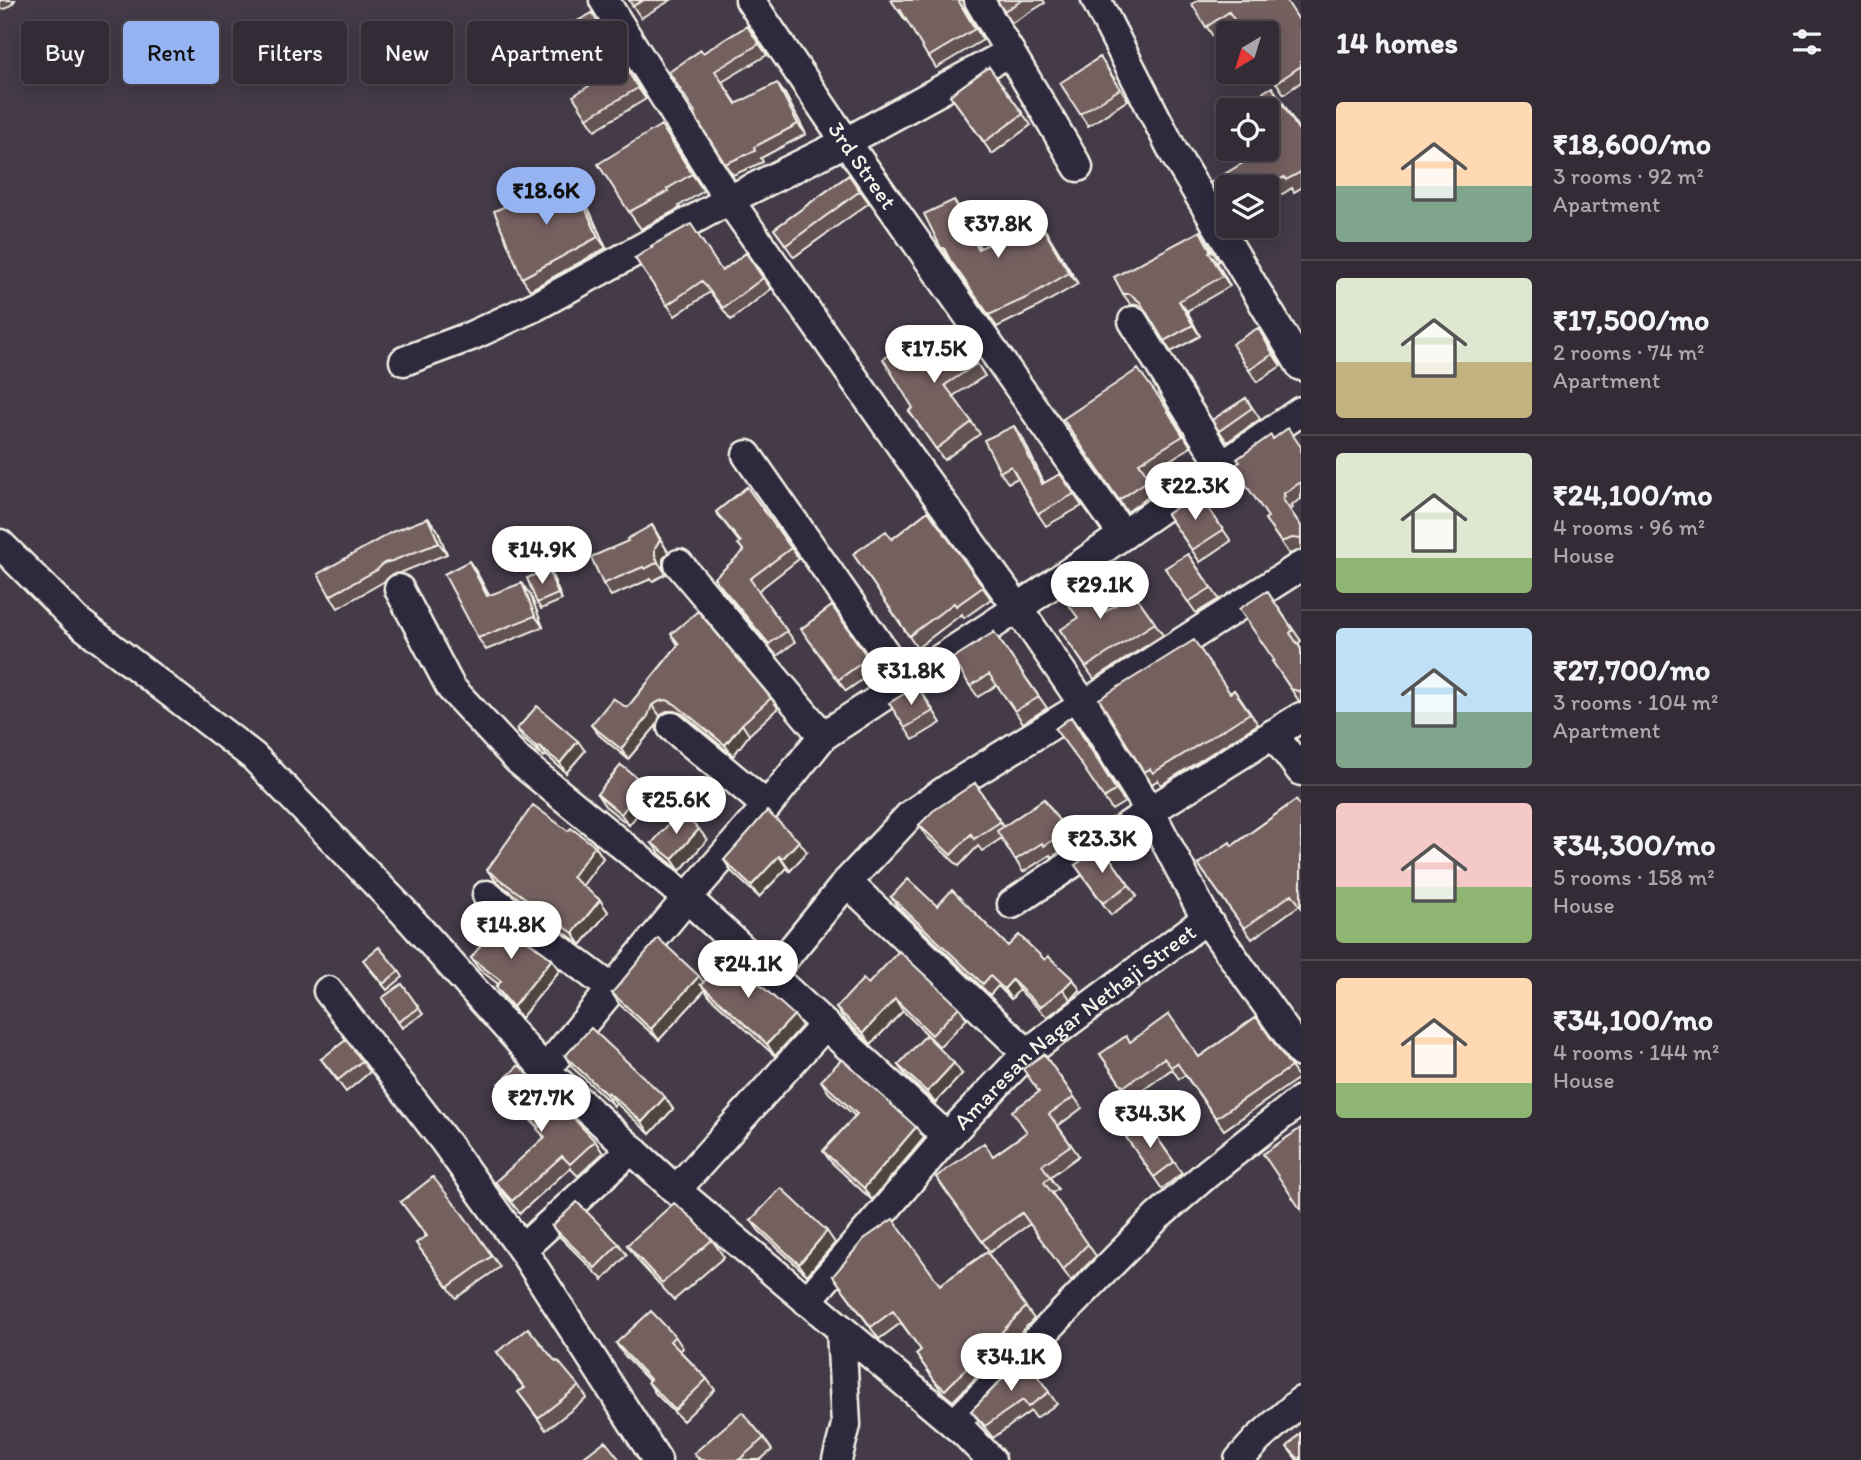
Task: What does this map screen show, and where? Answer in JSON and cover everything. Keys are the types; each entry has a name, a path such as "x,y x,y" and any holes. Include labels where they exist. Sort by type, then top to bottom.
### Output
{"street":[{"path":"604,0 729,200 1084,705 1150,811 1206,919 1301,1053"},
{"name":"3rd Street","path":"750,0 846,142 1123,535"},
{"path":"979,0 1078,167"},
{"path":"1096,0 1174,153 1301,366"},
{"path":"404,361 471,336 536,306 729,200 846,142 1010,52"},
{"path":"1133,321 1222,466"},
{"path":"545,1070 823,736 1018,608 1301,411"},
{"path":"747,455 905,682"},
{"path":"0,544 76,621 253,756 403,911 545,1070 677,1190 954,1424 991,1460"},
{"path":"679,564 823,736"},
{"path":"771,975 847,882 910,815 1301,566"},
{"path":"399,589 451,688 518,760 687,898 947,1137"},
{"path":"1012,904 1150,811 1301,717"},
{"path":"672,727 767,806"},
{"path":"1273,734 1301,771"},
{"path":"847,882 1027,1053"},
{"path":"487,895 612,989"},
{"name":"Amaresan Nagar Nethaji Street","path":"807,1301 947,1137 1027,1053 1206,919"},
{"path":"328,992 445,1142 522,1249 657,1460"},
{"path":"677,1190 825,1025"},
{"path":"954,1424 1157,1217 1301,1100"},
{"path":"522,1249 632,1149"},
{"path":"837,1460 846,1424 841,1330"},
{"path":"1239,1460 1301,1401"}],"building":[{"path":"629,0 644,0 633,6"},
{"path":"891,0 958,0 975,29 928,57 900,9 898,10"},
{"path":"997,0 1023,0 1004,11"},
{"path":"1198,0 1286,0 1301,23 1301,66 1279,81 1279,21 1235,21 1229,12 1206,27 1192,4"},
{"path":"592,13 597,21 577,21"},
{"path":"747,26 759,44 715,71 736,104 777,83 798,124 754,147 755,151 725,164 669,72 701,50 703,53"},
{"path":"1100,57 1120,89 1080,114 1060,83"},
{"path":"989,67 1023,114 984,142 950,95"},
{"path":"627,70 638,88 587,118 573,96 589,86 588,84 627,84"},
{"path":"1272,87 1279,98 1253,98"},
{"path":"1279,98 1301,134 1301,172 1286,180 1284,177 1279,180 1279,175 1223,175 1246,161 1279,161"},
{"path":"661,125 692,174 667,189 668,191 629,212 598,164"},
{"path":"849,175 860,191 786,245 774,229"},
{"path":"1216,179 1216,193 1210,183"},
{"path":"573,180 598,237 522,278 494,211 527,197 528,200"},
{"path":"954,200 978,249 1039,221 1069,273 1026,298 989,315 944,248 941,248 924,214"},
{"path":"691,224 722,271 746,253 763,278 723,308 702,281 667,305 635,258"},
{"path":"1200,231 1223,276 1179,301 1193,325 1164,341 1140,302 1130,294 1123,294 1114,277"},
{"path":"1258,328 1273,354 1249,370 1232,344"},
{"path":"956,330 977,364 945,385 972,422 936,449 909,411 913,408 883,359 908,344 915,355"},
{"path":"1138,369 1183,436 1139,463 1150,479 1119,500 1063,419"},
{"path":"1246,398 1252,408 1219,431 1212,420"},
{"path":"1014,426 1042,484 1060,474 1074,494 1038,514 1011,466 1000,472 984,440"},
{"path":"1288,428 1301,447 1301,482 1283,494 1285,496 1282,498 1301,526 1301,539 1292,538 1281,542 1265,519 1268,517 1233,466 1240,462 1237,459 1271,435 1273,439"},
{"path":"747,487 791,548 750,579 787,631 769,644 714,578 744,551 738,544 741,542 716,512"},
{"path":"1198,493 1223,530 1192,550 1167,514"},
{"path":"928,511 983,587 956,606 954,603 909,636 853,554 886,531 892,539"},
{"path":"428,518 439,543 384,563 377,570 330,596 318,574 392,532"},
{"path":"652,525 660,540 655,548 658,562 603,584 591,557 628,541 627,539"},
{"path":"1188,554 1211,588 1188,602 1165,568"},
{"path":"469,561 487,596 522,583 535,616 478,638 444,574"},
{"path":"548,569 558,594 537,603 527,578"},
{"path":"1076,571 1105,612 1134,593 1155,623 1086,667 1060,630 1078,618 1055,585"},
{"path":"1267,591 1293,630 1290,633 1301,649 1301,692 1291,689 1239,609"},
{"path":"832,606 868,658 838,680 801,629"},
{"path":"698,611 771,698 742,724 725,745 675,704 667,700 660,701 652,705 648,716 621,749 591,725 613,698 627,708 679,644 671,634"},
{"path":"994,632 1039,697 1015,711 989,674 970,686 953,658"},
{"path":"1194,640 1230,693 1234,690 1250,713 1153,773 1150,769 1144,772 1099,699"},
{"path":"917,686 933,711 905,728 889,703"},
{"path":"537,706 578,741 560,763 539,746 537,748 517,729"},
{"path":"1071,717 1116,790 1104,798 1055,729"},
{"path":"621,765 645,784 621,814 597,794"},
{"path":"975,783 1000,822 974,839 971,834 951,855 919,825 933,811"},
{"path":"1044,799 1066,831 1044,846 1042,843 1015,860 997,831"},
{"path":"1296,800 1301,807 1301,907 1292,894 1244,928 1198,864 1230,842 1232,846"},
{"path":"533,805 568,831 571,828 595,846 572,877 600,900 573,933 487,870"},
{"path":"767,811 799,841 782,859 779,856 751,886 724,860"},
{"path":"679,812 699,829 672,859 652,843"},
{"path":"1102,847 1129,885 1103,903 1075,865"},
{"path":"908,879 937,906 952,890 1008,946 1019,935 1045,960 1048,956 1073,979 1040,1007 1012,980 1004,989 990,976 983,984 891,897"},
{"path":"500,920 552,959 513,1007 496,987 501,981 471,958"},
{"path":"658,938 699,976 651,1029 612,993"},
{"path":"379,947 399,971 383,984 363,960"},
{"path":"899,951 959,1007 932,1035 895,999 863,1033 836,1008 863,979 868,984"},
{"path":"728,956 794,1015 767,1044 701,985"},
{"path":"402,984 419,1008 398,1022 382,998"},
{"path":"1169,1014 1199,1057 1256,1017 1291,1067 1216,1118 1177,1063 1171,1067 1164,1058 1123,1087 1100,1054 1126,1036 1130,1042"},
{"path":"591,1028 665,1097 642,1122 608,1092 606,1094 565,1056"},
{"path":"926,1035 954,1063 927,1092 898,1065"},
{"path":"346,1040 362,1061 338,1080 321,1059"},
{"path":"1044,1054 1074,1097 1049,1114 1071,1145 1042,1165 1050,1177 1044,1182 1088,1244 1063,1270 1022,1213 982,1241 936,1177 984,1143 993,1156 1027,1132 1012,1111 1039,1092 1023,1069"},
{"path":"842,1059 916,1127 864,1188 823,1151 857,1114 821,1081"},
{"path":"519,1065 595,1141 570,1164 562,1156 512,1201 495,1182 545,1137 499,1084"},
{"path":"1147,1123 1174,1162 1154,1177 1126,1137"},
{"path":"1301,1128 1301,1210 1263,1154"},
{"path":"433,1177 492,1256 448,1287 416,1243 427,1236 401,1202"},
{"path":"781,1188 827,1231 799,1264 751,1220"},
{"path":"577,1202 619,1244 595,1268 552,1226"},
{"path":"674,1203 712,1240 662,1283 627,1245"},
{"path":"893,1219 940,1285 987,1252 1026,1307 945,1390 935,1381 916,1354 921,1350 893,1311 871,1327 833,1276 864,1239"},
{"path":"651,1311 675,1336 670,1341 707,1379 675,1410 616,1343"},
{"path":"528,1328 579,1386 538,1418 518,1392 525,1388 497,1352"},
{"path":"1024,1357 1049,1392 1028,1407 1023,1400 985,1426 971,1411"},
{"path":"742,1412 764,1438 739,1460 700,1460 694,1453"},
{"path":"1301,1432 1301,1460 1300,1460 1287,1447"},
{"path":"605,1441 620,1460 580,1460"}]}
